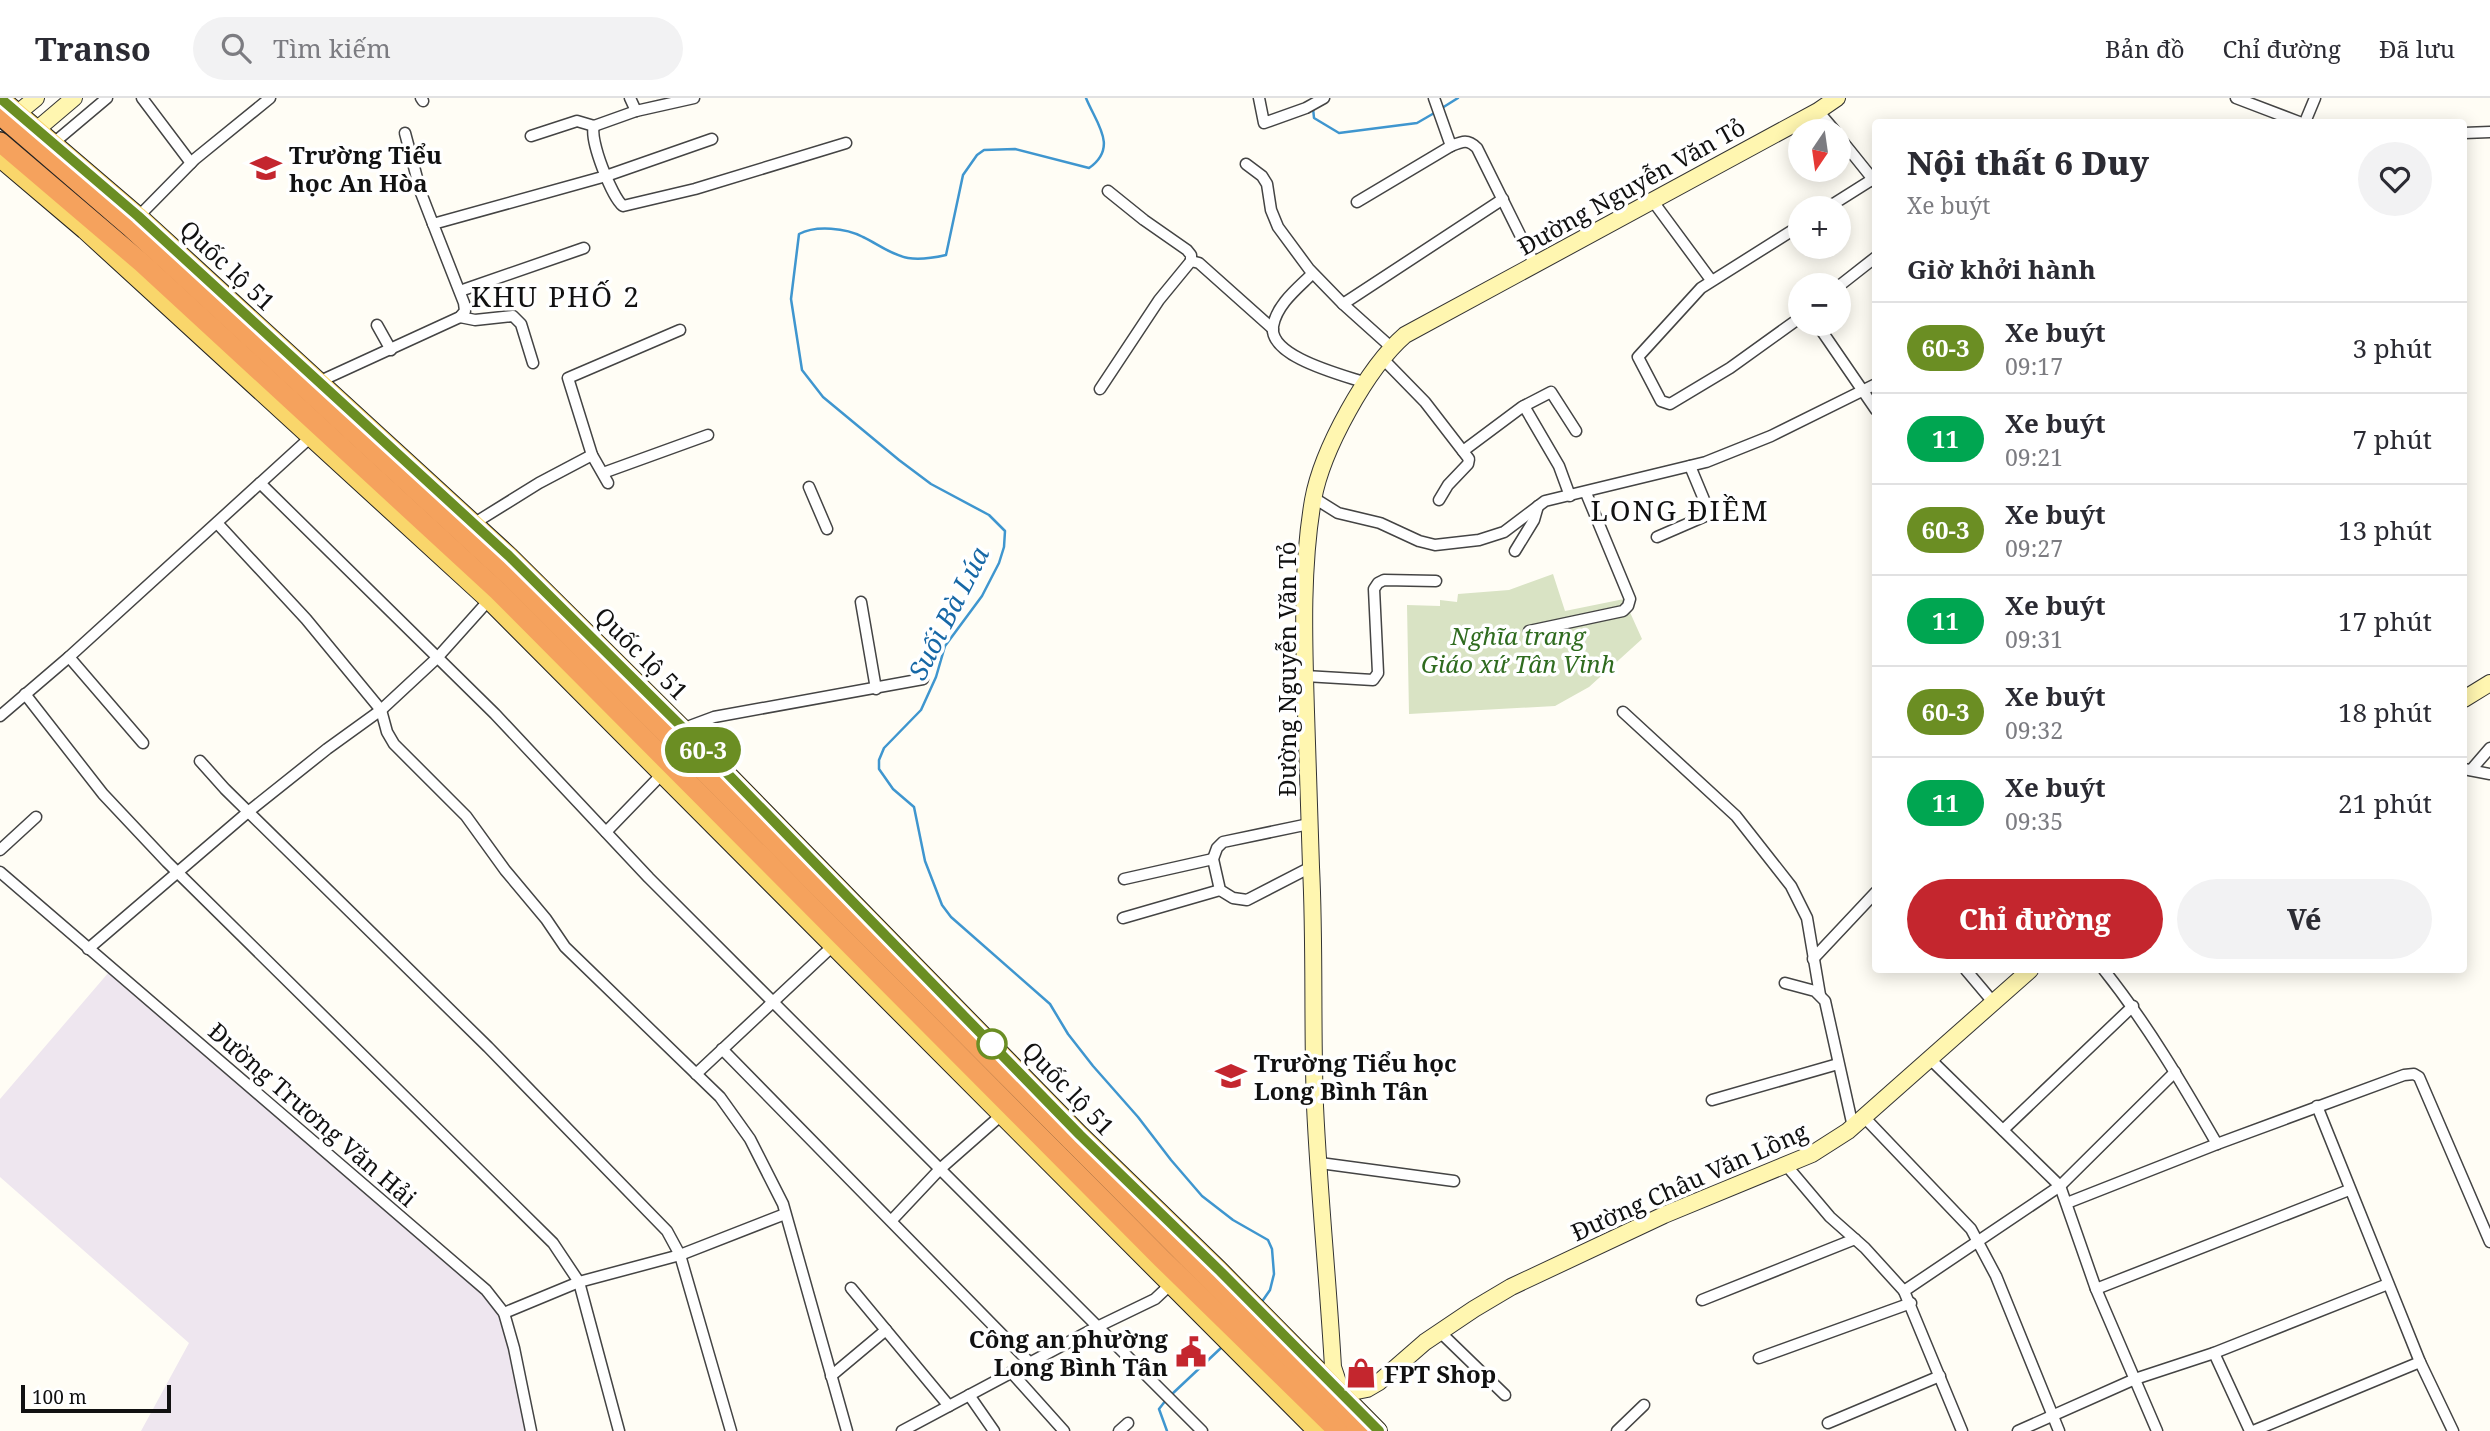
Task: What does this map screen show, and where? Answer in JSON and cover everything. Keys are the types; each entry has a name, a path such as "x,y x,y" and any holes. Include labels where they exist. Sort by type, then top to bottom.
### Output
{"highway":[{"name":"Quốc lộ 51","path":"6,119 32,133 134,221 311,385 504,584 667,769 837,941 1006,1110 1186,1269"},
{"name":"Quốc lộ 51","path":"3,153 142,263 315,433 504,584 675,733 919,979 1186,1269 1236,1318"},
{"path":"1236,1318 1254,1336 1318,1417 1338,1431"},
{"path":"1318,1417 1360,1431"}],"main road":[{"name":"Quốc lộ 51","path":"0,98 6,119"},
{"name":"Quốc lộ 51","path":"311,385 473,523 504,584"},
{"name":"Quốc lộ 51","path":"1186,1269 1236,1318"},
{"path":"1236,1318 1254,1336 1318,1417 1378,1431"}],"street":[{"path":"6,119 36,98"},
{"path":"3,153 74,98"},
{"path":"23,169 107,98"},
{"path":"142,98 191,163"},
{"path":"134,221 191,163 270,98"},
{"path":"630,98 636,111"},
{"path":"531,135 577,121 594,126 636,111 694,98"},
{"path":"1259,98 1264,123 1306,108 1324,98"},
{"name":"Đường Nguyễn Văn Tỏ","path":"1318,1417 1333,1367 1315,1107 1305,581 1314,498 1334,435 1366,383 1405,335 1818,111 1837,98"},
{"path":"2236,98 2294,119"},
{"path":"2304,119 2315,98"},
{"path":"1435,101 1451,146"},
{"path":"1818,111 1825,119"},
{"path":"594,126 593,136 606,176 620,205 695,189 846,144"},
{"path":"2467,133 2490,132"},
{"path":"311,385 460,317 465,311 460,291 421,193 405,134"},
{"path":"433,224 606,176 712,139"},
{"path":"1357,202 1451,146 1464,141 1471,142 1477,148 1535,265"},
{"path":"1852,153 1872,177"},
{"path":"1246,164 1262,176 1278,227 1312,274 1388,354 1469,459 1468,464 1448,485 1439,500"},
{"path":"1848,196 1872,183"},
{"path":"1100,389 1159,300 1191,261 1187,250 1108,191"},
{"path":"1343,304 1503,199"},
{"path":"1652,200 1711,280"},
{"path":"1788,233 1701,288 1638,355 1638,360 1661,401 1666,404 1730,368 1788,326"},
{"path":"460,291 584,248"},
{"path":"1851,277 1872,260"},
{"path":"1191,261 1199,263 1273,329 1277,342 1285,351 1366,383"},
{"path":"1273,329 1286,300 1312,274"},
{"path":"460,317 475,320 507,316 517,319 533,363"},
{"path":"377,325 391,349"},
{"path":"680,330 568,377 592,455 606,478 708,435"},
{"path":"1825,336 1872,404"},
{"path":"1314,498 1338,513 1380,523 1419,541 1435,545 1479,540 1504,533 1545,501 1586,493 1732,453 1872,386"},
{"path":"1463,451 1524,406 1551,392 1576,431"},
{"path":"1524,406 1559,466 1570,496"},
{"path":"0,716 69,657 315,433"},
{"path":"473,523 539,482 592,455"},
{"path":"1657,537 1710,514 1690,466"},
{"path":"260,483 495,714 649,878 1202,1431"},
{"path":"809,487 827,529"},
{"path":"1529,631 1623,611 1628,606 1630,599 1586,493"},
{"path":"1516,551 1534,520 1538,506"},
{"path":"217,523 306,620 381,710 387,732 394,744 466,816 565,947 696,1074 737,1118 763,1161 785,1214 847,1431"},
{"path":"1305,676 1373,680 1378,673 1374,589 1384,580 1436,581"},
{"path":"88,949 248,812 381,710 438,658 504,584"},
{"path":"861,602 877,682 876,689"},
{"path":"69,657 143,743"},
{"path":"675,733 714,718 923,679"},
{"path":"2467,697 2490,683"},
{"path":"25,694 103,794 177,871 537,1224 561,1253 579,1282 619,1431"},
{"path":"1623,712 1736,816 1791,886 1807,918 1820,995"},
{"path":"2468,769 2490,748"},
{"path":"200,761 248,812 488,1047 660,1224 680,1255 731,1431"},
{"path":"606,832 667,769"},
{"path":"2468,769 2490,774"},
{"path":"0,850 36,817"},
{"path":"1309,824 1223,842 1217,848 1213,859 1220,890 1227,896 1247,900 1311,867"},
{"path":"1124,879 1213,859"},
{"name":"Đường Trương Văn Hải","path":"0,872 486,1290 504,1312 531,1431"},
{"path":"1123,918 1220,890"},
{"path":"1813,959 1872,896"},
{"path":"696,1074 837,941"},
{"path":"1969,973 1993,1002"},
{"name":"Đường Châu Văn Lồng","path":"1318,1417 1379,1382 1440,1332 1488,1300 1560,1262 1664,1215 1812,1154 1858,1122 2027,973"},
{"path":"2106,973 2133,1006 2217,1144"},
{"path":"1785,983 1815,991 1825,1001 1838,1064 1858,1122 1971,1229 1996,1276 2059,1431"},
{"path":"2003,1130 2133,1006"},
{"path":"722,1049 1030,1362"},
{"path":"1930,1059 2060,1186 2096,1289 2157,1431"},
{"path":"1712,1100 1838,1064"},
{"path":"1904,1291 2060,1186 2175,1072"},
{"path":"2067,1203 2217,1144 2404,1075 2414,1074 2419,1077 2490,1242"},
{"path":"2317,1107 2420,1362 2452,1431"},
{"path":"892,1220 940,1169 1006,1110"},
{"path":"1320,1163 1454,1181"},
{"path":"1786,1165 1830,1217 1855,1239 1904,1291 1962,1431"},
{"path":"2096,1289 2349,1190"},
{"path":"504,1312 579,1282 680,1255 785,1214"},
{"path":"1702,1300 1855,1239"},
{"path":"902,1431 1156,1298 1186,1269"},
{"path":"2018,1431 2135,1379 2214,1353 2388,1284"},
{"path":"851,1288 949,1406"},
{"path":"1759,1358 1911,1303"},
{"path":"831,1377 886,1330"},
{"path":"1440,1332 1505,1395"},
{"path":"2214,1353 2251,1431 2420,1362"},
{"path":"1012,1372 1064,1431"},
{"path":"1828,1423 1940,1377"},
{"path":"969,1395 994,1431"},
{"path":"1617,1431 1644,1405"}],"shaded area":[{"path":"109,972 483,1292 500,1314 527,1431 141,1431 189,1343 0,1177 0,1099"}],"green space":[{"name":"Nghĩa trang Giáo xứ Tân Vinh","path":"1553,574 1565,611 1624,599 1642,639 1589,687 1555,706 1409,714 1407,605 1440,606 1440,600 1457,602 1458,594 1509,590"}],"waterway":[{"name":"Suối Bà Lúa","path":"1086,98 1103,134 1104,143 1103,152 1089,168 1015,149 984,150 977,155 963,175 946,255 908,258 848,231 806,231 799,234 791,299 802,370 823,397 931,484 989,515 1005,531 999,563 982,596 945,646 936,677 921,710 884,748 879,760 879,769 893,789 914,807 925,861 942,905 951,917 1050,1004 1068,1034 1093,1066 1202,1196 1233,1220 1268,1240 1272,1249 1274,1274 1270,1290 1261,1303"},
{"name":"Suối Bà Lúa","path":"1442,108 1458,98"},
{"name":"Suối Bà Lúa","path":"1313,108 1314,118 1339,133 1417,123 1436,112"},
{"name":"Suối Bà Lúa","path":"1171,1395 1222,1347"},
{"name":"Suối Bà Lúa","path":"1166,1400 1159,1409 1167,1431"}],"bus line":[{"name":"60-3","path":"0,98 138,216 509,556 682,727 1080,1135 1379,1431"}],"place":[{"name":"Trường Tiểu học An Hòa","path":"266,168"},
{"name":"Trường Tiểu học Long Bình Tân","path":"1231,1076"},
{"name":"Công an phường Long Bình Tân","path":"1191,1352"},
{"name":"FPT Shop","path":"1361,1373"}],"district":[{"name":"KHU PHỐ 2","path":"556,296"},
{"name":"LONG ĐIỀM","path":"1680,510"}]}
